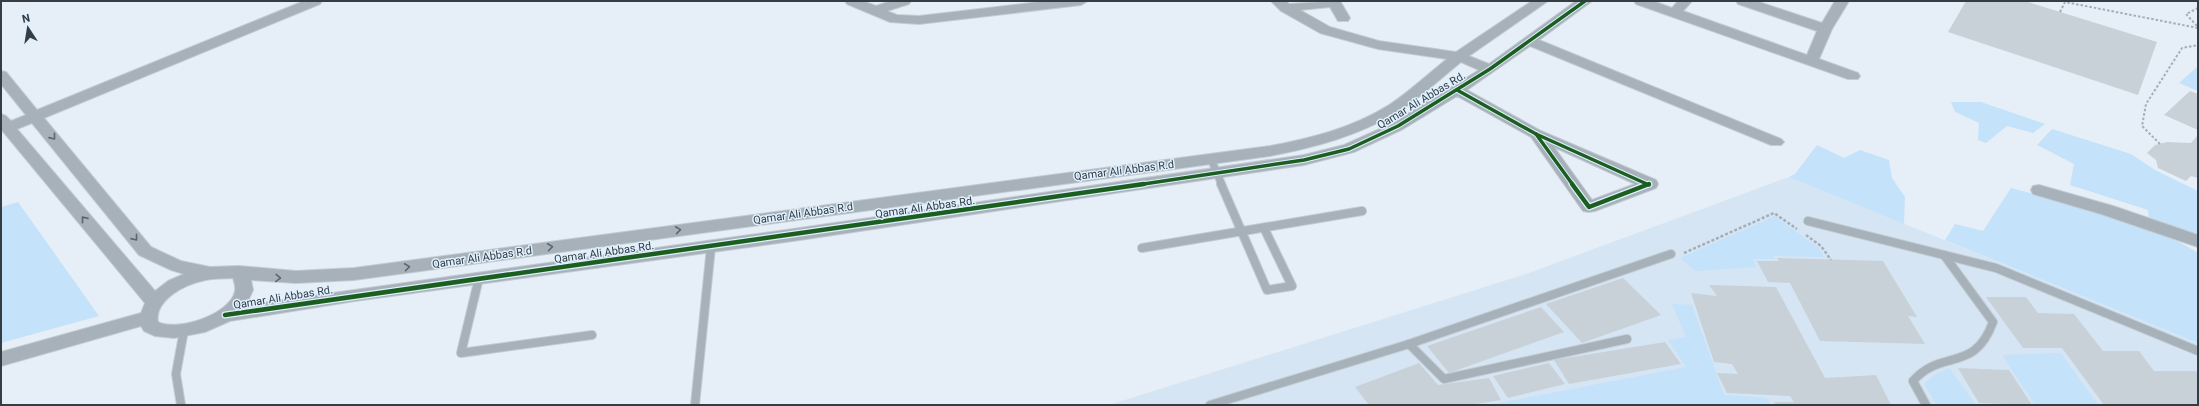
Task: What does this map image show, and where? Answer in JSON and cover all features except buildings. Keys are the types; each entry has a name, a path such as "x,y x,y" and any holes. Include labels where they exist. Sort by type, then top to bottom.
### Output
{"street":[{"path":"152,310 118,260 5,123 36,116 315,1"},
{"path":"852,1 895,19 919,20 1081,1"},
{"path":"874,11 904,1"},
{"name":"Qamar Ali Abbas R.d","path":"210,273 239,272 264,277 298,278 354,274 1212,159 1307,144 1345,132 1394,108 1459,57 1540,1"},
{"name":"Qamar Ali Abbas Rd.","path":"225,315 479,278 711,247 1218,174 1304,160 1349,149 1398,126 1490,69 1585,1"},
{"path":"1641,1 1853,76"},
{"path":"1675,13 1685,1"},
{"path":"1744,1 1825,29"},
{"path":"1282,5 1334,2 1343,18"},
{"path":"1811,62 1837,2"},
{"path":"1282,5 1326,30 1378,45 1459,57 1490,69"},
{"path":"1529,41 1776,142"},
{"path":"1,75 145,251 177,266 210,273"},
{"path":"1456,90 1536,134 1650,184 1589,207 1536,134"},
{"path":"2039,190 2107,210 2198,241"},
{"path":"210,273 189,278 169,288 152,310 150,326 163,332 184,330 205,326 225,315 238,302 244,290 239,272"},
{"path":"1,359 152,310"}],"lane":[{"path":"1212,159 1267,290 1292,286 1264,228"},
{"path":"1142,248 1362,211"},
{"path":"1808,221 1996,268 2198,351"},
{"path":"695,405 711,247"},
{"path":"1210,405 1409,344 1671,254"},
{"path":"1926,405 1917,391 1913,381 1917,375 1935,366 1974,354 1990,336 1993,322 1986,310 1944,256"},
{"path":"479,278 461,353 592,335"},
{"path":"181,405 176,374 184,330"},
{"path":"1409,344 1438,375 1444,379 1627,339"}],"path":[{"path":"2060,12 2066,2 2198,28"},
{"path":"2198,8 2186,14 2198,28"},
{"path":"2160,144 2142,126 2146,104 2182,48 2198,45"},
{"path":"1671,254 1680,254 1774,213 1822,246 1831,260"}],"shaded area":[{"path":"2198,66 2198,91 2179,83"},
{"path":"1951,102 1981,102 2045,124 2033,133 2007,126 1986,143 1978,140 1979,123 1955,112"},
{"path":"2052,129 2131,154 2155,170 2198,191 2198,236 2149,220 2148,210 2070,185 2074,164 2037,145"},
{"path":"1817,145 1844,158 1860,150 1889,160 1892,178 1905,197 1904,224 1789,177 1795,174"},
{"path":"1789,177 2198,343 2198,405 1109,405 1526,274"},
{"path":"2011,188 2083,207 2131,222 2154,230 2198,253 2198,343 1945,240 1955,224 1983,231"},
{"path":"18,202 99,316 1,343 1,207"},
{"path":"1775,216 1819,248 1824,257 1774,256 1774,259 1753,259 1756,267 1695,271 1680,258"},
{"path":"1672,304 1692,305 1724,395 1767,398 1771,405 1489,405 1686,367 1668,340 1686,337"},
{"path":"2061,353 2098,405 2035,405 2002,355"},
{"path":"1949,368 1976,405 1937,405 1924,384 1936,374"}],"cycle path":[{"path":"225,315 355,295 793,235 1304,160 1349,149 1398,126 1490,69 1585,1"},
{"path":"1457,90 1536,134 1650,184 1589,207 1536,134"}]}
